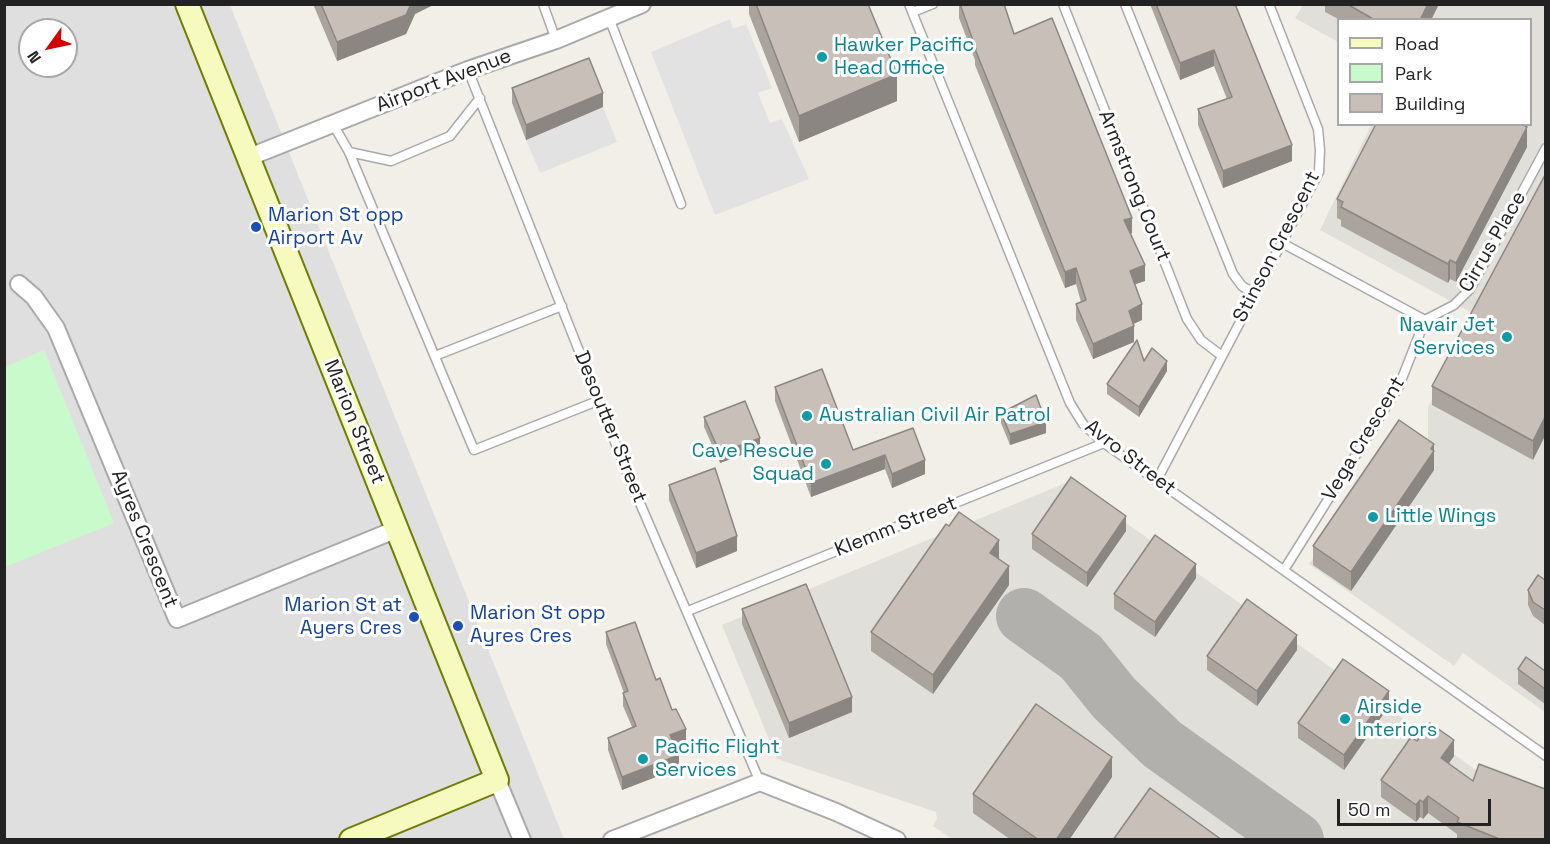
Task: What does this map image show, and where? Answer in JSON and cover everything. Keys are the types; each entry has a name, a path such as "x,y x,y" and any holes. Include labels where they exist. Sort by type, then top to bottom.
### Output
{"main road":[{"name":"Marion Street","path":"187,4 497,780"},
{"path":"351,840 497,780"}],"street":[{"name":"Airport Avenue","path":"247,158 468,70 556,40 642,4"},
{"name":"Ayres Crescent","path":"19,284 39,304 60,337 177,619 397,529"},
{"name":"Marion Street","path":"497,780 522,840"},
{"path":"612,840 760,782 836,812 897,840"}],"lane":[{"path":"543,4 556,40"},
{"path":"911,8 933,4"},
{"name":"Armstrong Court","path":"1063,4 1187,320 1201,340 1222,356"},
{"path":"1125,4 1233,274 1242,286 1255,294"},
{"name":"Stinson Crescent","path":"1157,480 1319,172 1318,129 1269,4"},
{"name":"Avro Street","path":"911,8 1070,403 1083,424 1104,443 1545,756"},
{"path":"609,18 681,204"},
{"name":"Desoutter Street","path":"468,70 630,480 760,782"},
{"path":"350,152 391,161 450,136 480,98"},
{"path":"333,124 350,152 474,450 600,400"},
{"name":"Cirrus Place","path":"1425,320 1454,305 1470,289 1545,148"},
{"path":"1282,243 1425,320"},
{"path":"435,356 562,306"},
{"name":"Vega Crescent","path":"1284,570 1399,386 1425,320"},
{"name":"Klemm Street","path":"688,611 1104,443"}],"shaded area":[{"path":"5,5 230,5 564,839 5,840"},
{"path":"1303,5 1545,5 1545,712 1463,653 1454,666 1309,564 1399,435 1428,452 1428,407 1476,315 1320,230 1371,126 1532,126 1532,18 1337,18 1337,41 1295,18"},
{"path":"730,19 733,29 746,24 772,88 758,93 770,123 782,119 809,179 715,215 651,52"},
{"path":"603,107 617,142 540,173 526,140"},
{"path":"1068,482 1486,777 1545,839 952,839 933,826 937,819 936,812 777,759 722,625"}],"green space":[{"path":"44,350 114,523 5,567 5,367"}],"building":[{"path":"321,4 411,4 406,15 337,42"},
{"name":"Hawker Pacific Head Office","path":"756,4 868,4 897,74 799,116"},
{"path":"960,4 1004,4 1014,34 1052,18 1132,218 1124,220 1145,265 1130,271 1142,304 1129,311 1134,326 1093,344 1076,304 1086,300 1076,268 1065,272 975,49"},
{"path":"1156,4 1235,4 1292,145 1223,171 1198,109 1232,97 1214,50 1180,63"},
{"path":"1347,4 1428,4 1421,18 1372,18"},
{"path":"589,58 603,93 526,125 512,88"},
{"path":"1375,126 1527,127 1456,263 1450,260 1448,264 1341,207 1343,202 1337,199"},
{"name":"Navair Jet Services","path":"1545,175 1545,417 1533,441 1432,386"},
{"path":"1137,340 1144,361 1152,348 1167,361 1139,407 1107,384"},
{"path":"822,369 853,450 913,428 925,460 892,474 885,455 811,483 775,387"},
{"path":"1036,395 1046,422 1010,434 1001,413"},
{"path":"745,401 760,438 720,453 704,417"},
{"name":"Little Wings","path":"1399,420 1434,444 1431,449 1434,451 1351,572 1313,546"},
{"path":"715,468 737,536 696,553 669,485"},
{"path":"1071,477 1126,516 1087,573 1032,534"},
{"path":"959,512 999,540 990,553 1009,566 933,675 871,632 946,524 949,526"},
{"path":"1155,535 1196,564 1155,622 1114,594"},
{"path":"1538,575 1545,580 1545,610 1533,602 1528,590"},
{"path":"806,584 852,697 789,723 742,609"},
{"path":"1247,599 1297,635 1257,691 1207,656"},
{"path":"635,622 656,680 660,678 672,710 676,709 686,729 670,735 679,755 622,777 608,738 636,726 623,693 628,691 606,632"},
{"path":"1526,657 1545,671 1545,689 1518,669"},
{"name":"Airside Interiors","path":"1343,659 1389,691 1344,755 1298,723"},
{"path":"1036,704 1112,757 1056,840 1039,840 973,794"},
{"path":"1430,723 1454,740 1441,758 1473,781 1479,764 1545,789 1545,840 1502,840 1457,822 1459,818 1428,796 1416,805 1381,780 1411,737 1417,741"},
{"path":"1150,788 1222,840 1113,840"}],"taxiway":[{"path":"1024,616 1081,657 1114,698 1162,744 1296,840"}],"place":[{"name":"Hawker Pacific Head Office","path":"822,57"},
{"name":"Marion St opp Airport Av","path":"256,227"},
{"name":"Navair Jet Services","path":"1507,337"},
{"name":"Australian Civil Air Patrol","path":"807,416"},
{"name":"Cave Rescue Squad","path":"826,464"},
{"name":"Little Wings","path":"1373,517"},
{"name":"Marion St at Ayers Cres","path":"414,617"},
{"name":"Marion St opp Ayres Cres","path":"458,626"},
{"name":"Airside Interiors","path":"1345,719"},
{"name":"Pacific Flight Services","path":"643,759"}]}
